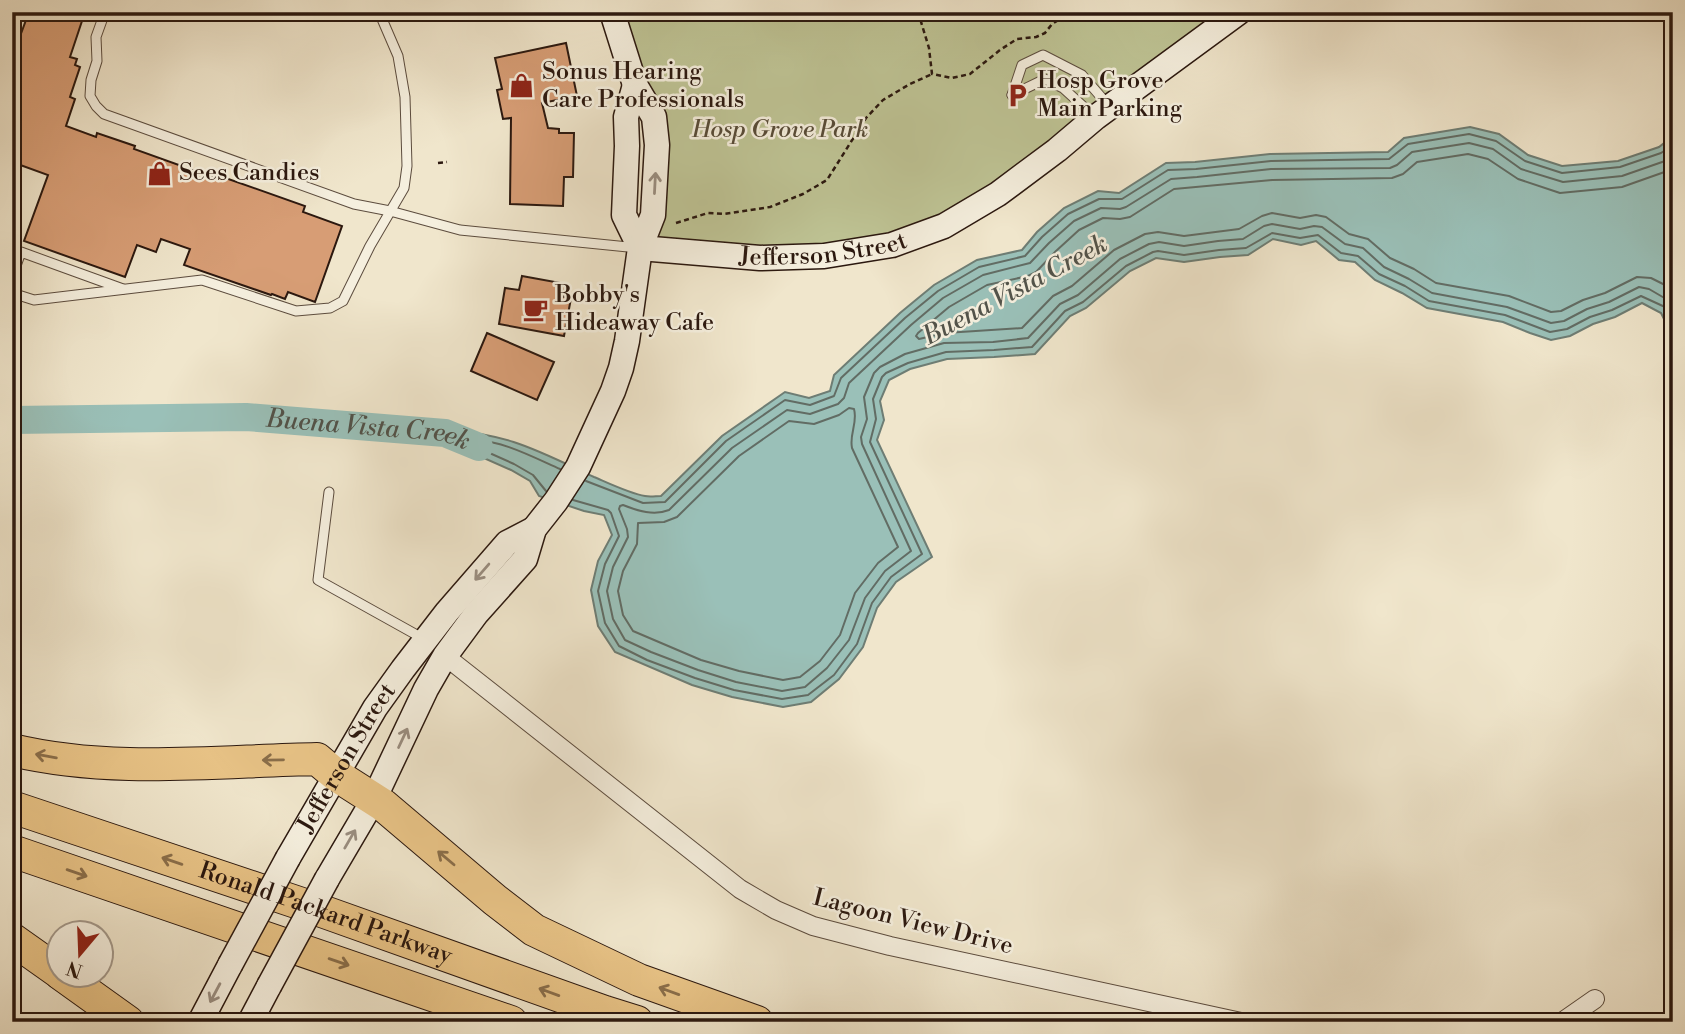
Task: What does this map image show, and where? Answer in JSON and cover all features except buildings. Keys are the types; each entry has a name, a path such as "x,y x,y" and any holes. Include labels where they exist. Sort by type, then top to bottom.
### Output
{"highway":[{"path":"12,750 67,760 148,765 317,759 336,775 374,799 534,930 639,980 757,1022"},
{"name":"Ronald Packard Parkway","path":"12,807 302,904 637,1022"},
{"name":"Ronald Packard Parkway","path":"12,851 511,1022"},
{"path":"12,939 46,964"},
{"path":"80,988 128,1022"}],"main road":[{"path":"612,12 635,85 654,117 657,145 653,215 639,248"},
{"name":"Jefferson Street","path":"250,1022 374,799 426,689 445,656 476,614 525,559 534,529 570,478 592,438 621,368 639,248 760,258 824,256 892,245 944,226 998,194 1238,12"},
{"name":"Jefferson Street","path":"200,1022 288,858 375,708 425,640 507,543 534,529"}],"street":[{"name":"Lagoon View Drive","path":"445,656 740,889 776,910 813,926 890,946 1241,1022"},
{"path":"1562,1022 1595,999"}],"lane":[{"path":"105,12 96,37 97,61 91,80 90,96 104,114 354,204 460,230 639,248"},
{"path":"12,293 34,300 202,281 296,311 330,309 343,300 370,246 404,188 407,166 405,97 398,56 379,12"},
{"path":"1043,55 1082,75 1103,112 1045,79 1012,95 1022,65 1043,55"},
{"path":"13,243 21,252 125,290"},
{"path":"12,277 21,252"},
{"path":"329,492 318,580 425,640"}],"path":[{"path":"918,12 929,48 932,74"},
{"path":"676,223 708,213 724,214 770,207 803,194 827,180 866,118 883,100 932,74 952,78 970,74 1017,39 1045,33 1052,24 1071,12"},
{"path":"438,163 447,162"}],"green space":[{"name":"Hosp Grove Park","path":"619,12 1220,12 988,191 926,225 870,240 811,249 649,241 648,115"}],"water":[{"path":"1470,127 1499,134 1528,155 1562,166 1618,161 1659,147 1673,136 1673,337 1661,313 1642,303 1570,336 1551,340 1503,322 1427,308 1375,280 1355,262 1339,260 1316,241 1301,245 1273,239 1248,255 1184,262 1156,258 1130,271 1086,308 1070,316 1035,354 947,359 910,369 889,380 880,401 884,420 877,440 932,557 896,582 877,608 863,647 839,679 811,702 783,707 732,697 692,685 615,652 598,626 591,590 598,561 612,535 604,515 539,496 530,481 450,443 445,433 503,439 540,452 626,491 645,496 661,496 722,436 785,392 809,398 830,391 834,375 934,285 977,260 1022,250 1037,232 1064,208 1098,191 1119,193 1166,163 1270,154 1388,152 1404,138"}],"waterway":[{"name":"Buena Vista Creek","path":"12,420 246,417 445,433 479,447"}],"place":[{"name":"Sonus Hearing Care Professionals","path":"522,86"},
{"name":"Hosp Grove Main Parking","path":"1017,95"},
{"name":"Sees Candies","path":"159,173"},
{"name":"Bobby's Hideaway Cafe","path":"535,309"}]}
